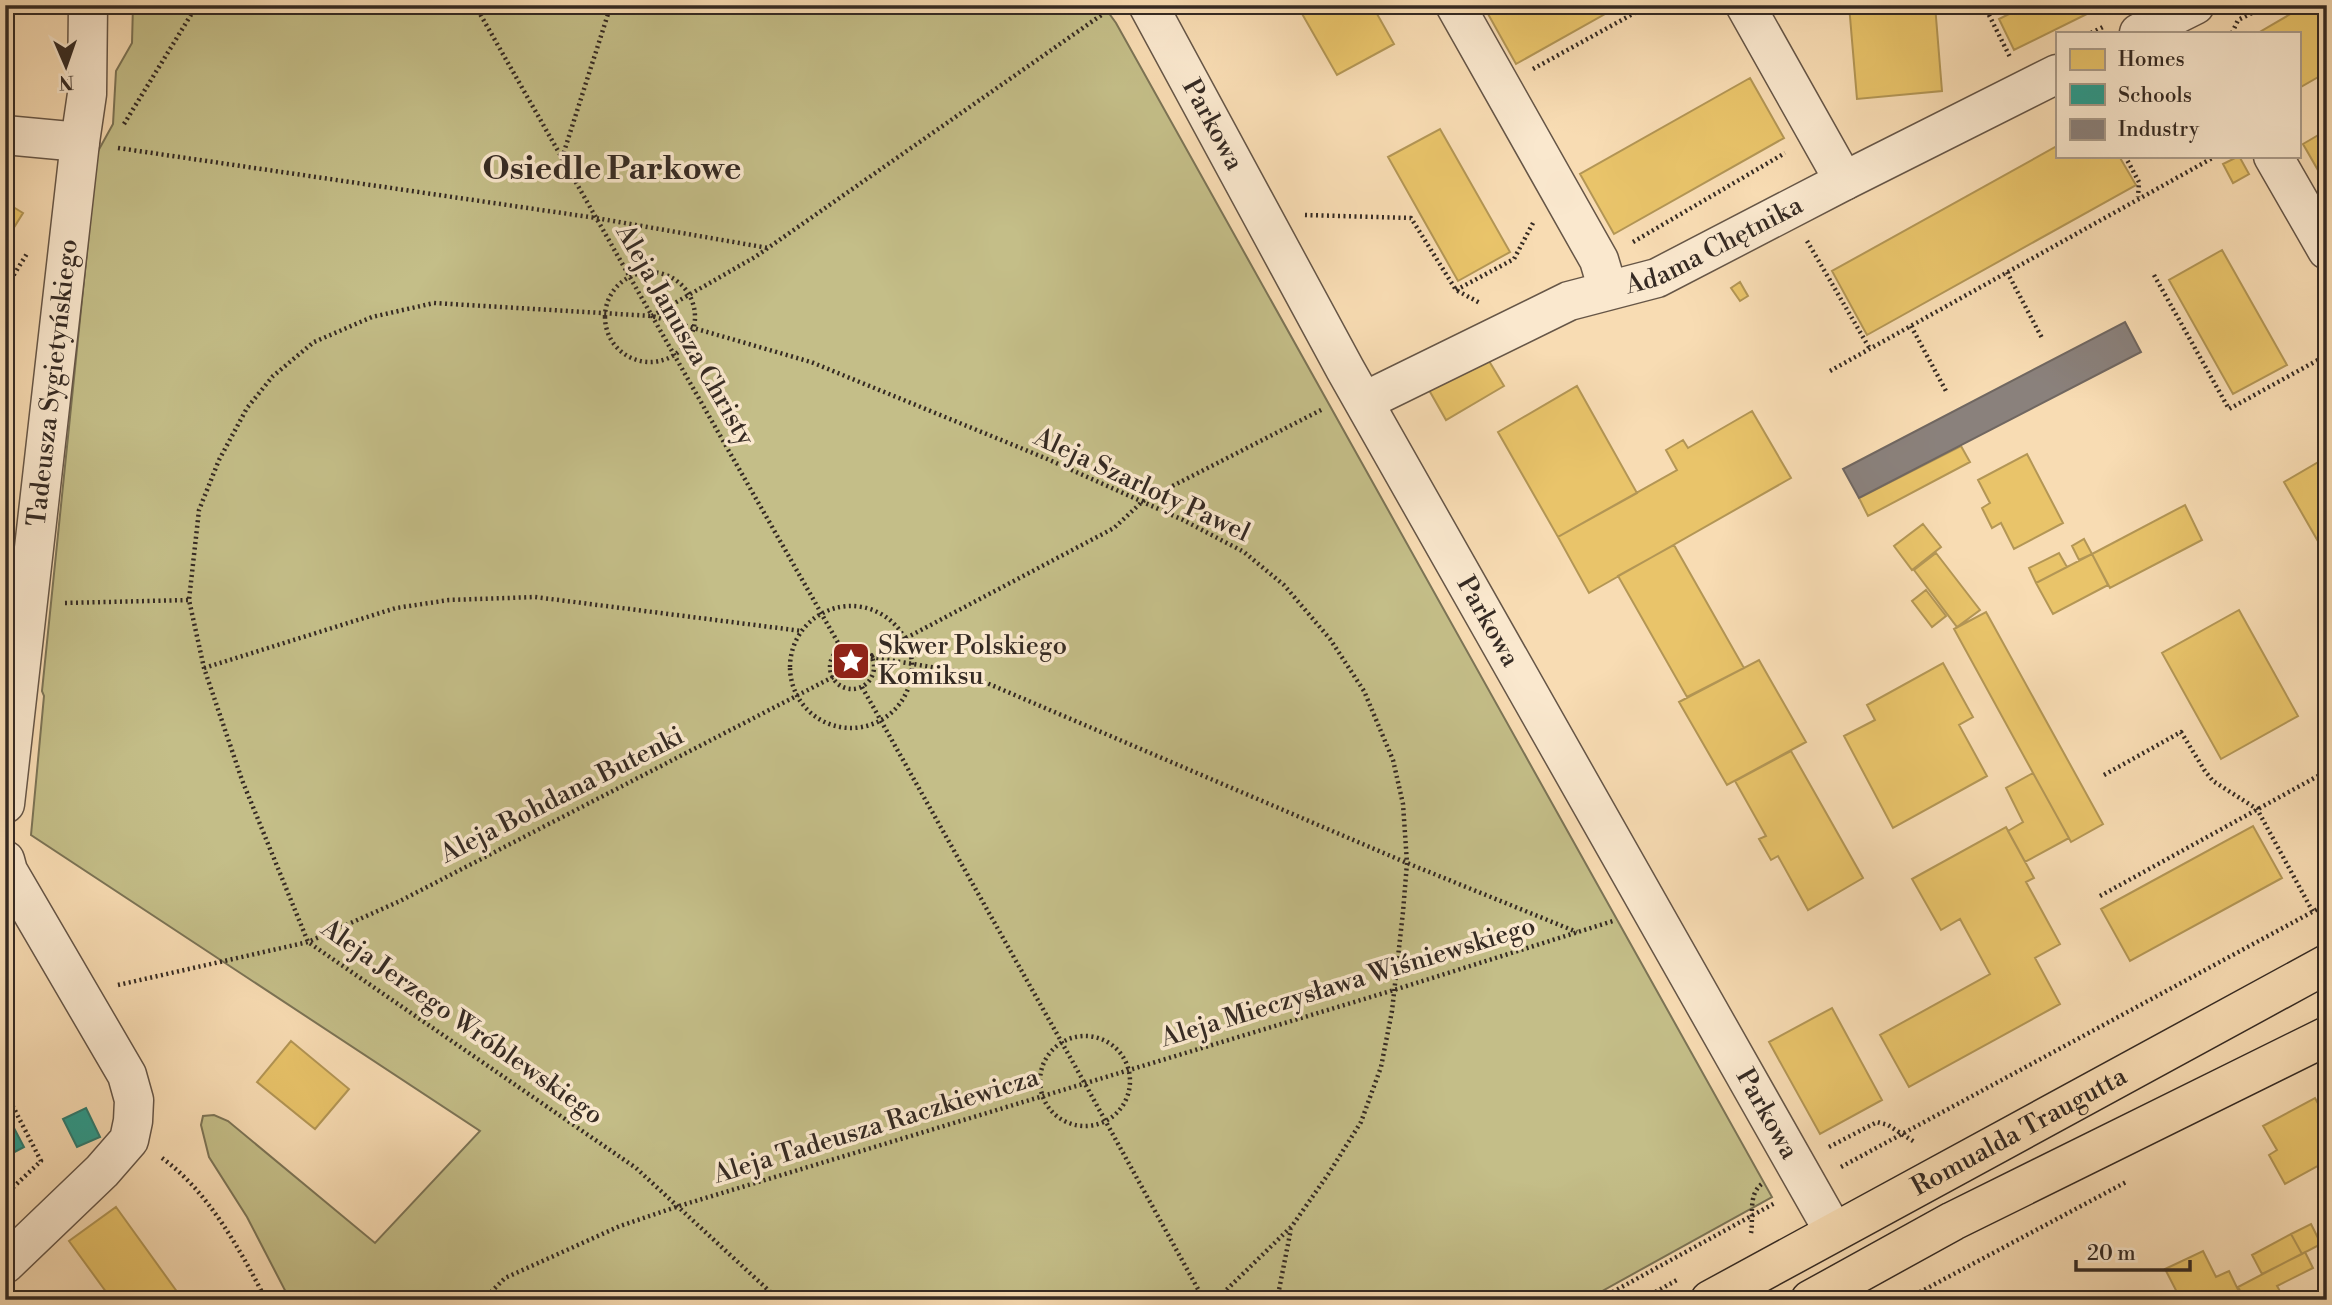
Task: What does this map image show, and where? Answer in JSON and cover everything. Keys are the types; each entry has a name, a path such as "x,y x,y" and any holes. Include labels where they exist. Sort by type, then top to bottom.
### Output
{"main road":[{"name":"Romualda Traugutta","path":"1697,1288 1834,1232 2327,964"},
{"name":"Romualda Traugutta","path":"1810,1300 1953,1222 2327,1036"}],"street":[{"name":"Tadeusza Sygietyńskiego","path":"5,804 13,689 29,603 95,144 88,94 88,5"},
{"name":"Parkowa","path":"1148,5 1345,369 1350,402 1834,1232"},
{"path":"1455,5 1599,260 1608,290"},
{"path":"1745,5 1844,181"},
{"path":"2142,32 2195,16"},
{"name":"Adama Chętnika","path":"1350,402 1569,301 1657,278 2056,75"},
{"path":"5,135 95,144"},
{"path":"2274,158 2327,250"},
{"path":"5,860 8,871 127,1075 134,1100 131,1130 102,1171 5,1264"}],"path":[{"path":"197,5 95,144 596,218 768,248"},
{"name":"Aleja Janusza Christy","path":"475,5 841,648"},
{"path":"562,159 608,14 608,5"},
{"path":"652,316 768,248 1117,5"},
{"path":"1530,71 1649,5"},
{"path":"1984,5 2011,60"},
{"path":"2232,32 2238,20 2268,5"},
{"path":"2126,158 2139,182 2138,198"},
{"path":"1830,371 2212,158"},
{"path":"1456,290 1514,259 1555,183"},
{"path":"1293,215 1411,218 1456,290 1488,308"},
{"path":"1805,238 1870,349"},
{"path":"652,272 667,275 680,283 689,294 695,309 694,328 682,349 674,355 656,362 641,362 616,347 608,334 607,305 613,291 630,277 652,272"},
{"path":"2007,272 2042,338"},
{"path":"2154,275 2229,408 2327,355"},
{"name":"Aleja Jerzego Wróblewskiego","path":"652,316 434,303 372,317 314,342 273,376 247,408 219,460 199,510 189,600 204,668 242,780 308,942 636,1168 779,1300"},
{"name":"Aleja Szarloty Pawel","path":"652,316 810,362 1045,458 1143,501 1244,552 1284,585 1330,639 1364,691 1393,760 1404,804 1407,863 1394,990 1381,1066 1361,1122 1292,1226 1216,1300"},
{"path":"1911,326 1946,391"},
{"path":"871,657 1114,528 1143,501 1350,402"},
{"path":"204,668 396,608 449,600 535,597 802,631"},
{"path":"29,603 189,600"},
{"path":"843,605 864,606 884,614 900,628 910,647 913,664 909,688 899,706 881,721 864,727 845,728 826,723 809,712 797,695 791,678 790,658 802,631 822,613 843,605"},
{"path":"855,645 867,651 871,657 871,677 862,687 847,689 832,677 832,659 841,648 855,645"},
{"path":"871,657 961,672 1407,863 1578,932"},
{"name":"Aleja Bohdana Butenki","path":"80,995 308,942 400,901 832,677"},
{"path":"862,687 1106,1121 1203,1300"},
{"path":"2104,775 2181,732 2213,781 2257,808 2313,912"},
{"path":"2100,895 2327,771"},
{"path":"1598,1300 2327,904"},
{"name":"Aleja Mieczysława Wiśniewskiego","path":"1084,1082 1622,919"},
{"path":"1091,1036 1104,1040 1116,1048 1129,1069 1130,1087 1126,1101 1118,1112 1106,1121 1092,1126 1069,1122 1050,1109 1042,1095 1040,1080 1043,1064 1051,1051 1062,1042 1077,1037 1091,1036"},
{"name":"Aleja Tadeusza Raczkiewicza","path":"484,1300 505,1278 620,1226 1084,1082"},
{"path":"5,1091 41,1161 5,1195"},
{"path":"131,1130 172,1165 205,1201 234,1241 267,1300"},
{"path":"1748,1239 1752,1230 1755,1188 1768,1179"},
{"path":"1905,1300 2130,1180"},
{"path":"1276,1300 1292,1226"},
{"path":"1641,1300 1697,1288"}],"shaded area":[{"path":"133,5 1103,5 1116,23 1772,1197 1586,1300 290,1300 247,1217 209,1157 201,1125 203,1116 214,1115 228,1121 375,1243 480,1131 31,835 44,696 42,691 97,153 113,124 116,71 132,43"}],"building: Homes":[{"path":"1297,5 1372,5 1394,44 1337,75"},
{"path":"1483,5 1621,5 1516,64"},
{"path":"1849,5 1935,5 1942,91 1857,99"},
{"path":"2027,5 2105,5 2014,50 1999,19"},
{"path":"2306,5 2327,5 2327,72 2300,87 2300,32 2260,32"},
{"path":"1750,78 1784,138 1614,234 1580,174"},
{"path":"1440,129 1510,252 1458,281 1388,157"},
{"path":"2327,130 2327,186 2303,144"},
{"path":"2056,147 2056,158 2120,158 2136,185 1867,335 1832,271"},
{"path":"2240,158 2249,174 2233,183 2223,164"},
{"path":"5,202 23,213 5,242"},
{"path":"2222,250 2287,365 2233,394 2169,280"},
{"path":"1740,282 1748,296 1740,301 1731,288"},
{"path":"1486,356 1504,386 1446,420 1429,390"},
{"path":"1577,386 1637,493 1558,537 1498,432"},
{"path":"1752,411 1791,478 1589,593 1558,537 1677,470 1666,450 1683,440 1688,448"},
{"path":"1961,446 1970,462 1868,516 1859,498"},
{"path":"2027,454 2063,523 2014,549 2001,523 1992,528 1982,508 1990,503 1978,480"},
{"path":"2327,457 2327,557 2284,482"},
{"path":"2185,505 2202,540 2110,588 2092,554"},
{"path":"1923,524 1941,547 1912,570 1894,546"},
{"path":"2084,539 2092,554 2079,560 2072,546"},
{"path":"1674,545 1744,668 1687,697 1618,576"},
{"path":"1936,553 1980,610 1957,627 1914,570"},
{"path":"2059,553 2067,567 2036,583 2029,568"},
{"path":"2092,554 2108,585 2053,614 2036,583"},
{"path":"1926,590 1946,616 1932,627 1912,601"},
{"path":"2239,610 2298,716 2221,759 2162,653"},
{"path":"1986,612 2103,824 2071,842 1954,629"},
{"path":"1759,660 1806,742 1727,785 1679,702"},
{"path":"1943,663 1973,717 1959,725 1987,776 1893,828 1844,736 1875,720 1867,705"},
{"path":"1791,751 1863,878 1808,910 1778,856 1771,860 1759,839 1766,836 1735,781"},
{"path":"2033,773 2069,838 2025,862 2008,831 2023,822 2006,788"},
{"path":"2253,826 2282,878 2130,961 2101,909"},
{"path":"2006,827 2034,878 2026,882 2060,944 2035,958 2060,1004 1909,1087 1880,1035 1990,974 1960,919 1941,930 1912,879"},
{"path":"1832,1008 1882,1100 1820,1134 1769,1042"},
{"path":"291,1041 349,1089 315,1129 257,1082"},
{"path":"2315,1098 2327,1120 2327,1161 2285,1184 2269,1155 2277,1150 2263,1126"},
{"path":"116,1207 183,1300 112,1300 69,1241"},
{"path":"2311,1224 2321,1244 2302,1254 2291,1234"},
{"path":"2291,1234 2302,1254 2262,1274 2252,1255"},
{"path":"2203,1251 2216,1277 2229,1271 2243,1300 2181,1300 2165,1269"},
{"path":"2305,1252 2313,1268 2277,1286 2285,1300 2245,1300 2238,1287"}],"building: Schools":[{"path":"86,1108 100,1137 77,1147 63,1119"},
{"path":"5,1111 24,1147 5,1157"}],"building: Industry":[{"path":"2125,322 2141,352 1859,498 1843,469"}],"place":[{"name":"Skwer Polskiego Komiksu","path":"851,661"}],"district":[{"name":"Osiedle Parkowe","path":"612,169"}]}
